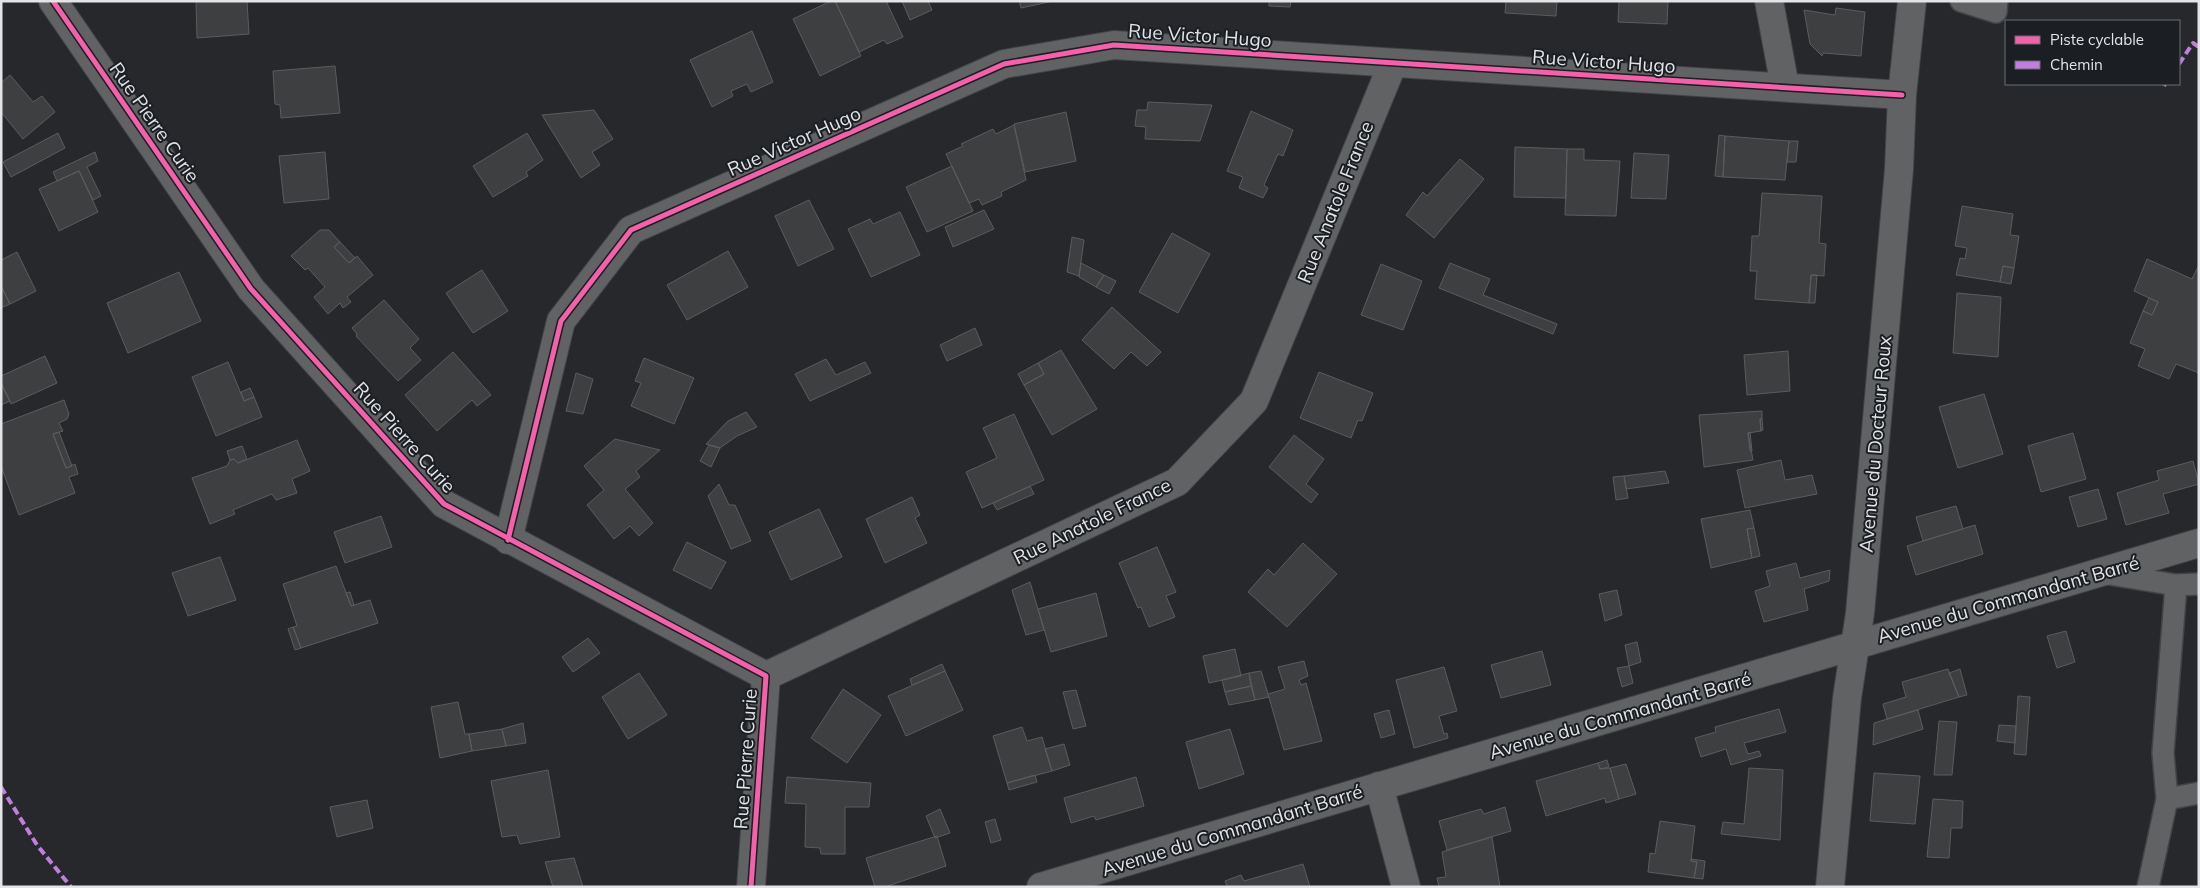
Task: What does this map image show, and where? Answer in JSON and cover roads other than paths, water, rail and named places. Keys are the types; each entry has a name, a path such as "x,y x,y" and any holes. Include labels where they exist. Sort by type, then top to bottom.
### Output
{"street":[{"name":"Rue Pierre Curie","path":"54,1 251,289 444,504 508,540 766,676 751,887"},
{"path":"1769,1 1785,87"},
{"name":"Avenue du Docteur Roux","path":"1830,887 1847,698 1860,614 1897,189 1902,95 1912,1"},
{"name":"Rue Victor Hugo","path":"508,540 561,321 631,230 1004,64 1114,45 1902,95"},
{"name":"Rue Anatole France","path":"766,676 1177,482 1254,401 1393,63"},
{"name":"Avenue du Commandant Barré","path":"1042,887 2199,543"},
{"path":"1380,786 1406,887"}],"lane":[{"path":"1961,1 1996,7"},
{"path":"2100,572 2176,585 2199,584"},
{"path":"2148,887 2166,799 2163,753 2176,585"},
{"path":"2166,799 2199,793"}]}
